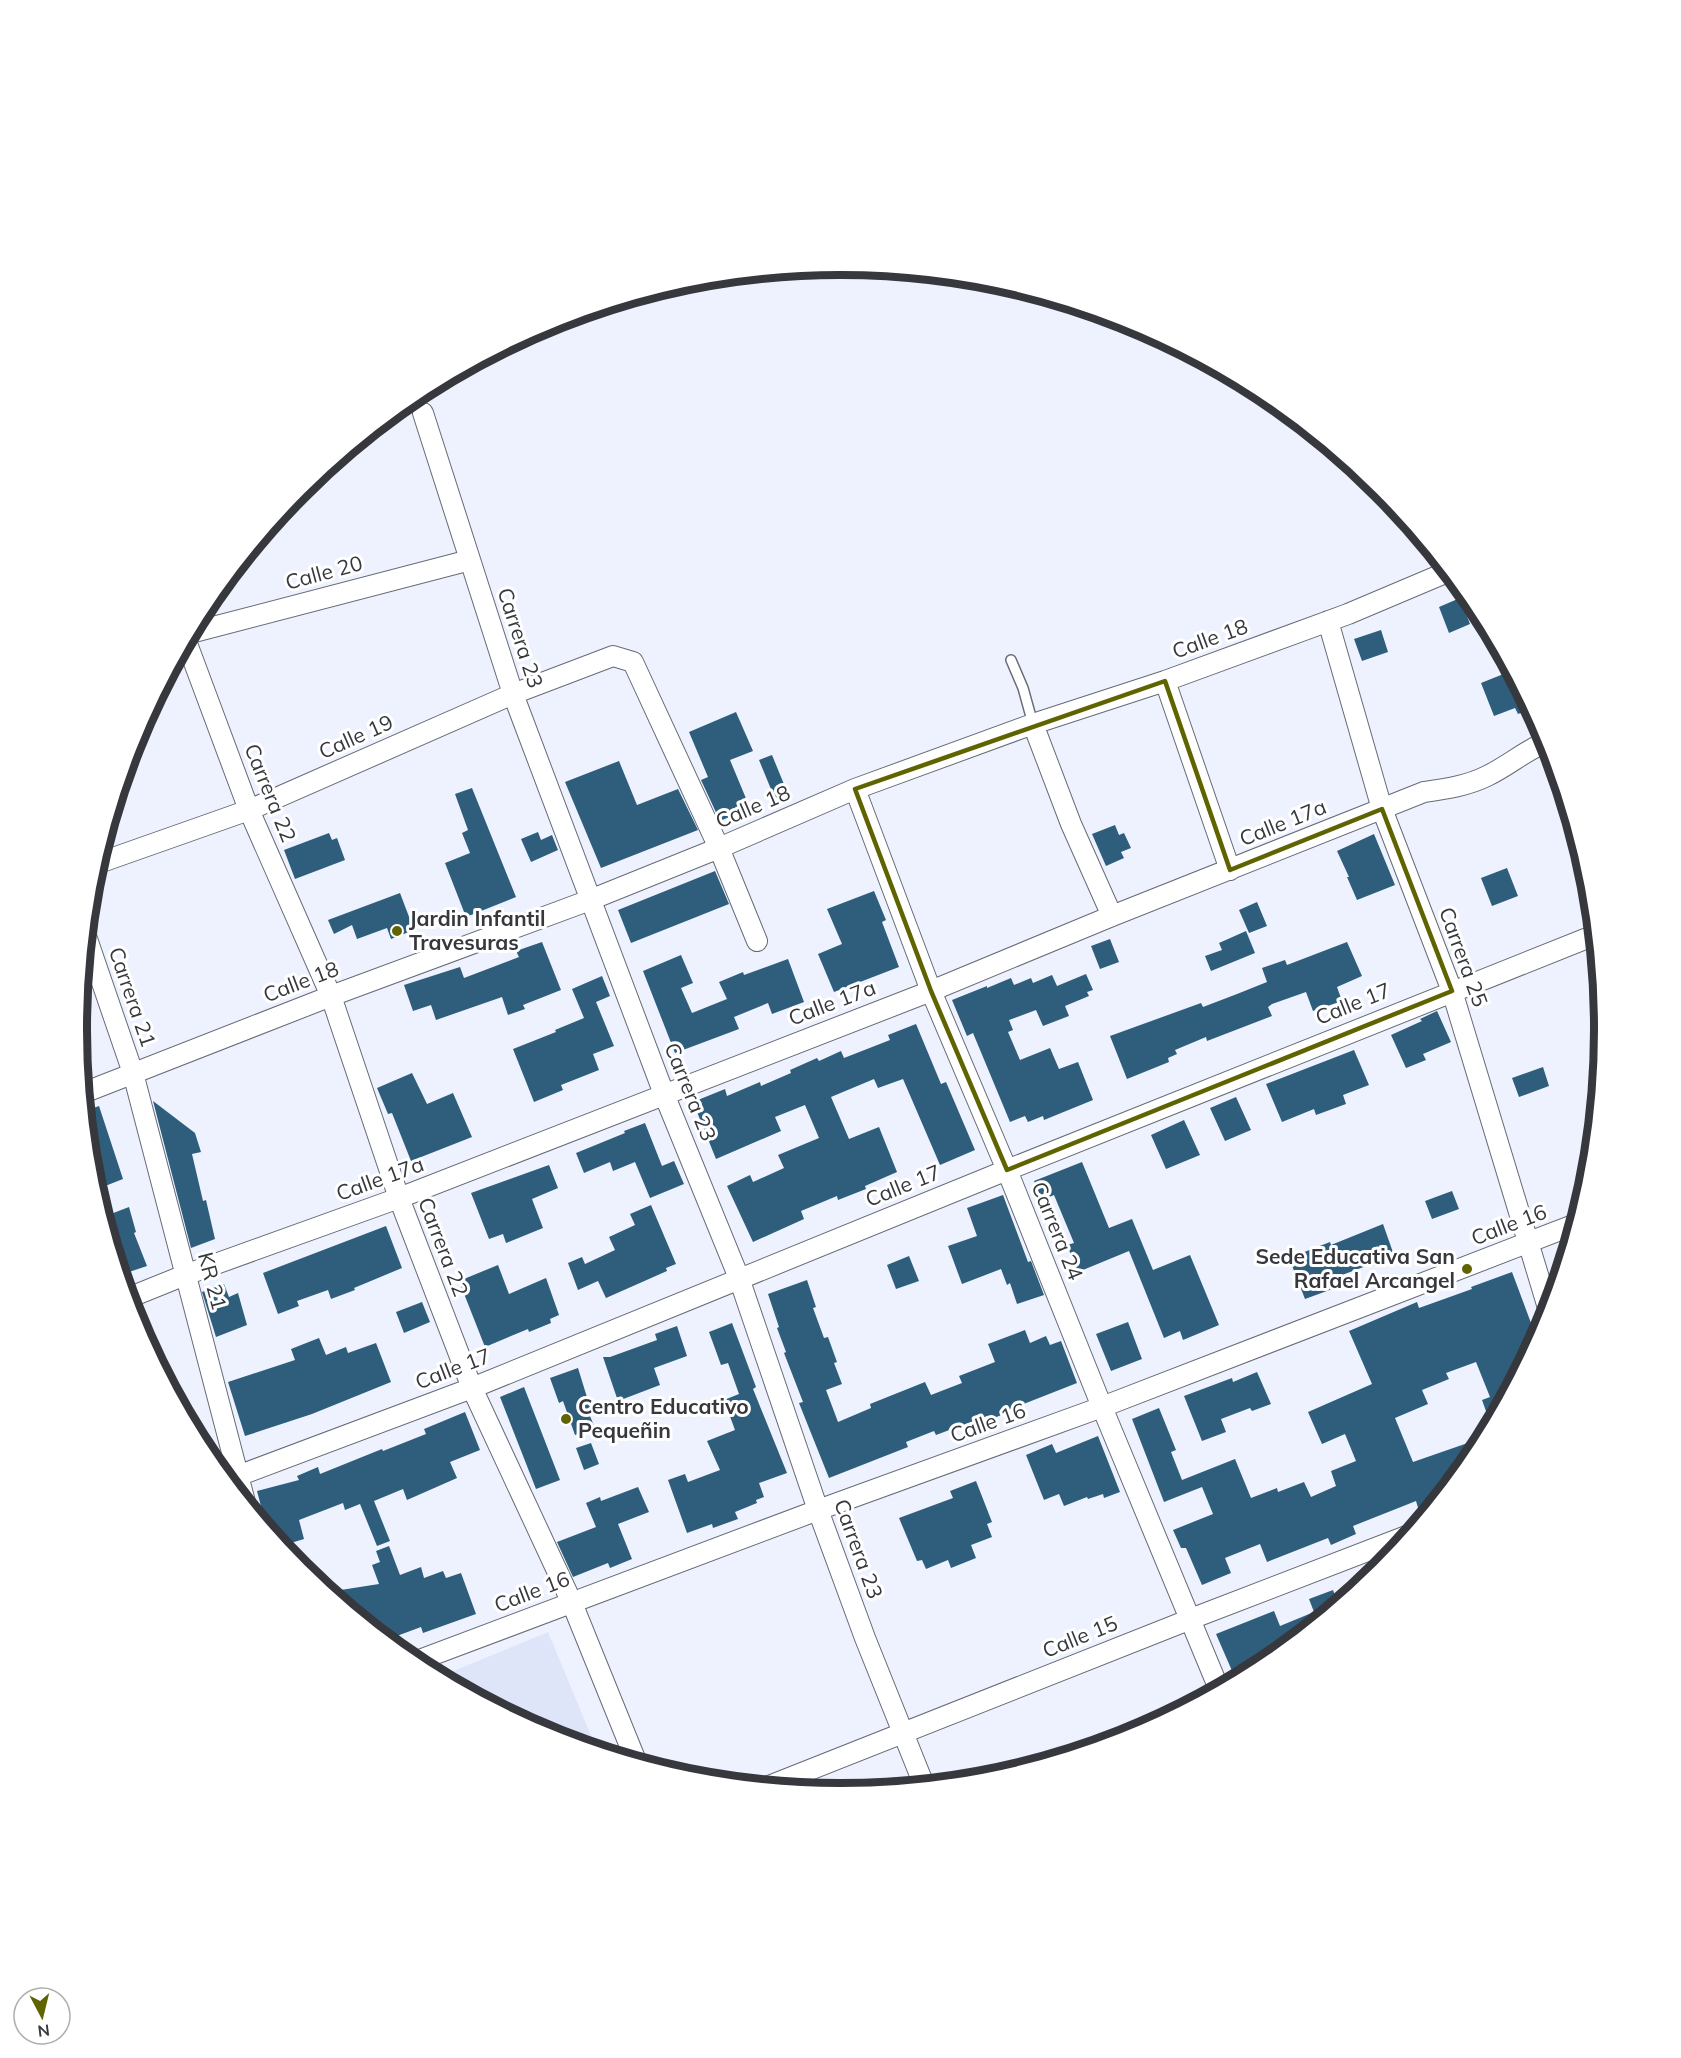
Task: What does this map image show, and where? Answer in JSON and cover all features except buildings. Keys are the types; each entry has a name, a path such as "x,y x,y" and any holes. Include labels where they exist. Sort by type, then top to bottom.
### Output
{"street":[{"name":"Carrera 23","path":"423,413 513,694 664,1094 739,1278 818,1510 865,1638 921,1778"},
{"name":"Calle 20","path":"202,630 470,560"},
{"name":"Calle 18","path":"90,1090 331,996 590,900 719,848 855,789 1348,614 1441,575"},
{"name":"Carrera 25","path":"1328,621 1382,809 1452,991 1527,1244 1545,1296"},
{"name":"Carrera 22","path":"189,650 249,810 331,996 399,1198 472,1388 572,1603 633,1753"},
{"name":"Calle 19","path":"106,860 249,810 513,694 613,656 633,662 719,848"},
{"path":"1164,681 1230,870"},
{"path":"1033,724 1071,824 1112,916"},
{"name":"Calle 17a","path":"136,1295 399,1198 931,991 1424,792 1458,787 1485,777 1538,745"},
{"name":"Carrera 24","path":"855,789 931,991 1007,1170 1216,1682"},
{"path":"719,848 757,941"},
{"name":"Calle 17","path":"235,1477 472,1388 739,1278 1588,937"},
{"name":"Carrera 21","path":"91,952 133,1073"},
{"name":"KR 21","path":"133,1073 185,1275 232,1472"},
{"name":"Calle 16","path":"425,1658 818,1510 1102,1407 1567,1228"},
{"name":"Calle 15","path":"784,1780 1392,1541"}],"lane":[{"path":"1011,660 1023,688 1033,724"}],"highlighted area":[{"path":"1165,681 1230,870 1382,809 1452,991 1007,1170 931,991 855,789"}],"shaded area":[{"path":"548,1632 593,1741 507,1705 449,1673"}],"place":[{"name":"Jardin Infantil Travesuras","path":"397,931"},
{"name":"Sede Educativa San Rafael Arcangel","path":"1467,1269"},
{"name":"Centro Educativo Pequeñin","path":"566,1419"}]}
